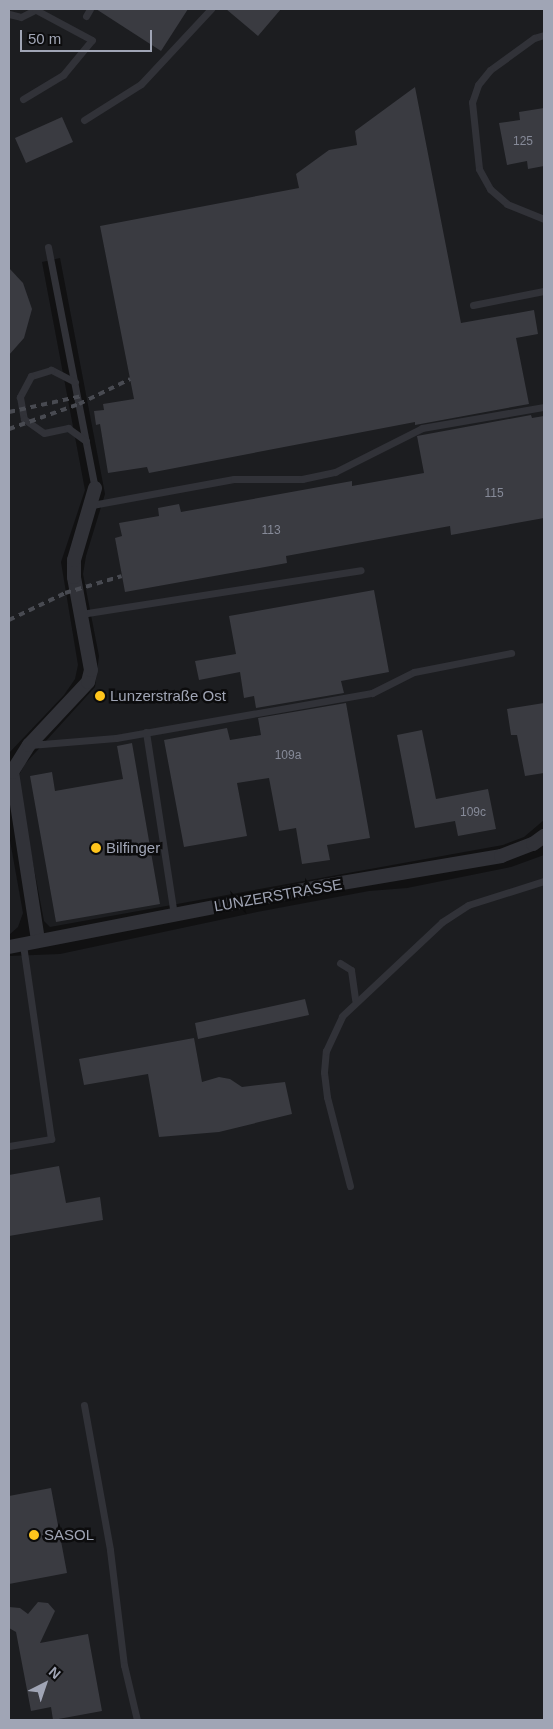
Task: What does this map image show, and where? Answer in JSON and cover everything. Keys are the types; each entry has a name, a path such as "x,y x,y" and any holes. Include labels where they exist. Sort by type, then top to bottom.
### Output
{"street":[{"path":"38,940 12,788 14,767 29,745 88,682 91,670 74,560 92,505 95,488"},
{"name":"LUNZERSTRASSE","path":"9,947 174,914 501,856 533,844 544,836"}],"lane":[{"path":"9,14 21,18 36,9 92,40 63,75 22,99"},
{"path":"86,16 90,9"},
{"path":"84,120 145,81 211,9"},
{"path":"544,35 534,38 490,70 478,85 472,102 479,169 490,189 507,204 544,219"},
{"path":"48,247 95,488"},
{"path":"473,305 544,291"},
{"path":"75,382 52,370 31,376 20,397 23,414 24,419 44,433 68,428 86,441"},
{"path":"92,505 234,479 302,479 335,472 422,428 544,407"},
{"path":"81,614 361,570"},
{"path":"29,745 146,732 372,693 414,672 511,653"},
{"path":"146,732 174,914"},
{"path":"350,1186 327,1097 324,1072 332,1033 355,1000 442,922 468,905 544,880"},
{"path":"9,1146 50,1139 23,944"},
{"path":"340,963 351,970 355,1000"},
{"path":"84,1404 110,1550 124,1666 137,1720"}],"shaded area":[{"path":"9,9 544,9 544,820 524,837 503,845 50,927 44,921 19,790 19,775 25,764 95,687 99,656 83,574 86,556 105,494 60,258 42,262 85,490 61,562 78,665 75,679 64,695 9,753"},
{"path":"9,835 23,913 18,927 9,935"},
{"path":"544,855 544,1720 9,1720 9,956 60,954 257,912 369,891 407,888 511,867"}],"building":[{"path":"96,9 188,9 161,51"},
{"path":"226,9 281,9 258,36"},
{"path":"415,87 461,323 534,310 538,334 516,338 529,404 415,425 415,422 149,473 147,467 108,473 100,424 96,425 94,411 104,410 103,404 134,399 100,226 299,188 296,174 329,150 357,145 355,131"},
{"path":"544,108 544,166 528,169 527,161 507,165 499,123 520,120 519,112"},
{"path":"62,117 73,142 26,163 15,138"},
{"path":"9,268 23,283 32,309 24,338 9,355"},
{"path":"531,415 532,418 544,416 544,518 451,535 450,526 286,556 287,563 125,592 115,538 122,536 119,523 159,516 158,508 179,504 181,512 352,481 352,486 424,473 417,436"},
{"path":"374,590 389,672 341,681 344,693 256,708 254,696 244,698 240,672 199,680 195,661 236,654 229,616"},
{"path":"346,703 370,838 327,845 330,860 302,864 296,828 279,831 269,778 237,783 247,836 184,847 164,740 227,728 230,740 261,735 258,718"},
{"path":"544,703 544,773 525,776 517,735 511,735 507,709"},
{"path":"422,730 436,799 488,789 496,829 458,836 455,821 415,828 397,735"},
{"name":"Bilfinger","path":"132,743 160,904 56,922 30,776 52,772 55,791 123,779 117,746"},
{"path":"305,999 309,1015 198,1039 195,1023"},
{"path":"194,1038 202,1082 219,1077 230,1079 242,1087 285,1082 292,1114 219,1132 159,1137 148,1074 84,1085 79,1059"},
{"path":"59,1166 66,1203 100,1197 103,1220 9,1236 9,1175"},
{"name":"SASOL","path":"51,1488 67,1573 9,1584 9,1496"},
{"path":"38,1602 48,1603 55,1611 40,1643 88,1634 102,1711 53,1720 51,1707 31,1711 16,1632 9,1628 9,1607 20,1608 28,1614"}],"railway":[{"path":"9,429 79,404 130,379"},
{"path":"9,412 82,396"},
{"path":"9,620 65,593 122,576"}],"place":[{"name":"Lunzerstraße Ost","path":"100,696"},
{"name":"Bilfinger","path":"96,848"},
{"name":"SASOL","path":"34,1535"}]}
